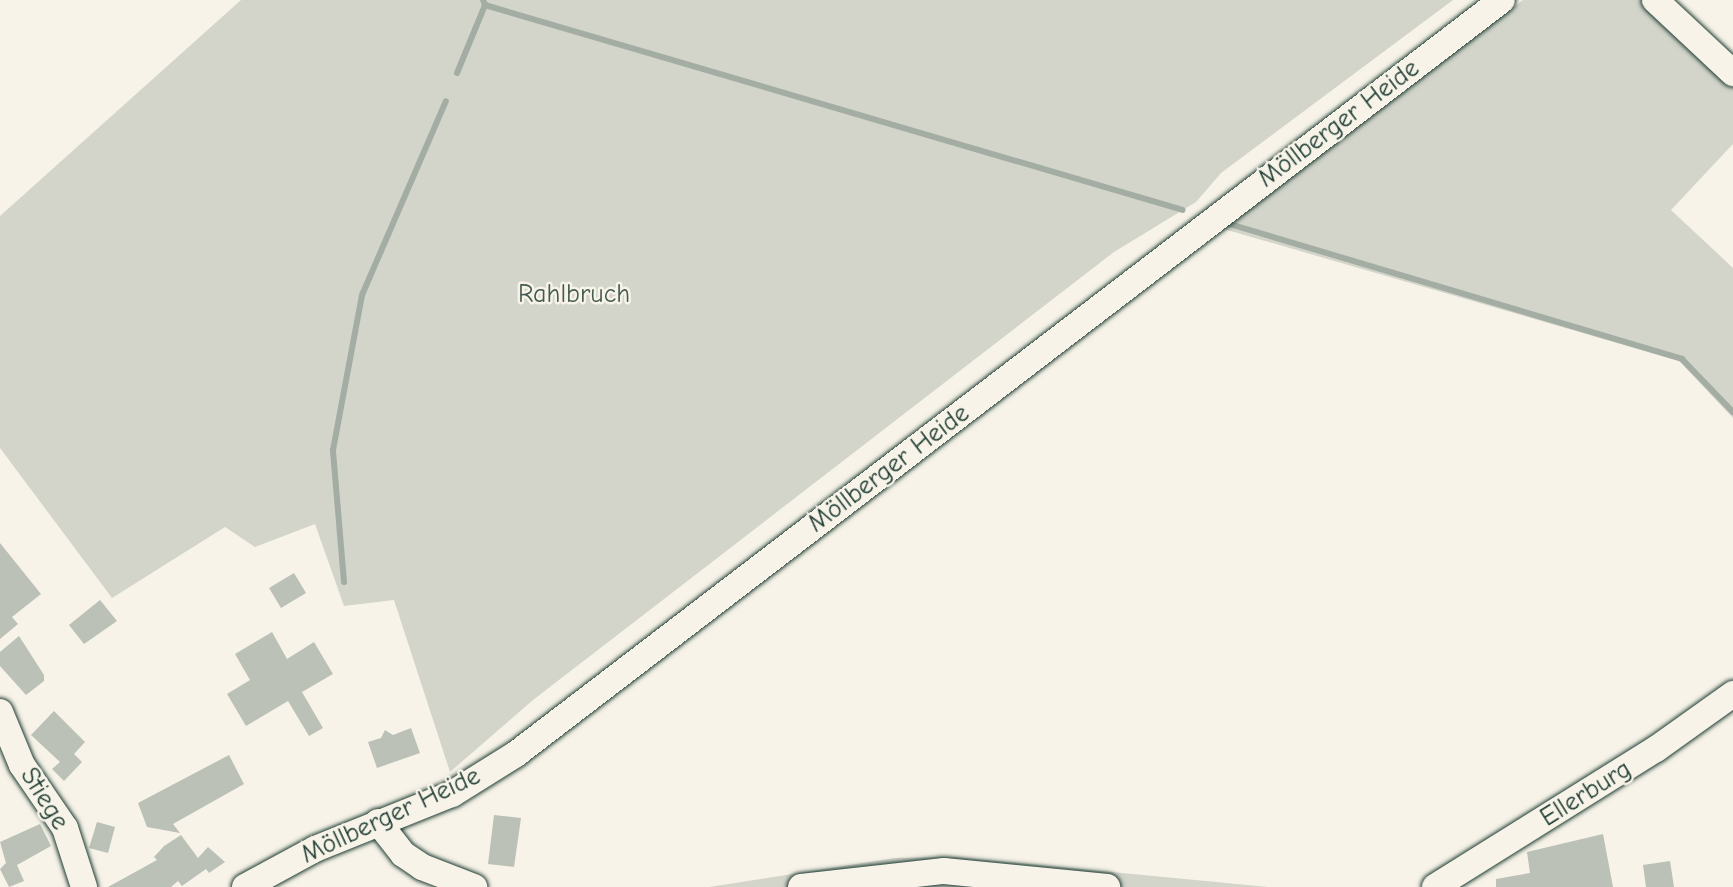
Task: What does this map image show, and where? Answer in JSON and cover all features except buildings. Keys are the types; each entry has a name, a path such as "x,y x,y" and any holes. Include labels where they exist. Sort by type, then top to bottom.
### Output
{"street":[{"name":"Möllberger Heide","path":"245,887 378,822 452,794 516,754 1502,0"},
{"path":"1655,0 1733,73"},
{"name":"Ellerburg","path":"1435,887 1656,749 1733,694"},
{"name":"Stiege","path":"0,712 22,765 65,828 85,887"},
{"path":"378,822 403,854 422,867 474,887"},
{"path":"801,887 941,879 1107,887"}],"green space":[{"name":"Rahlbruch","path":"241,0 1453,0 1221,173 1196,202 1114,252 533,700 450,772 394,600 344,606 315,524 255,547 225,527 112,598 0,448 0,216"},
{"path":"1523,0 1673,0 1733,55 1733,144 1671,210 1733,268 1733,418 1679,361 1224,229"},
{"path":"955,857 1268,887 709,887 895,858"}],"waterway":[{"path":"483,0 485,5 1183,210"},
{"path":"457,73 485,5"},
{"path":"344,582 333,450 362,295 446,101"},
{"path":"1226,223 1682,359 1733,412"}]}
